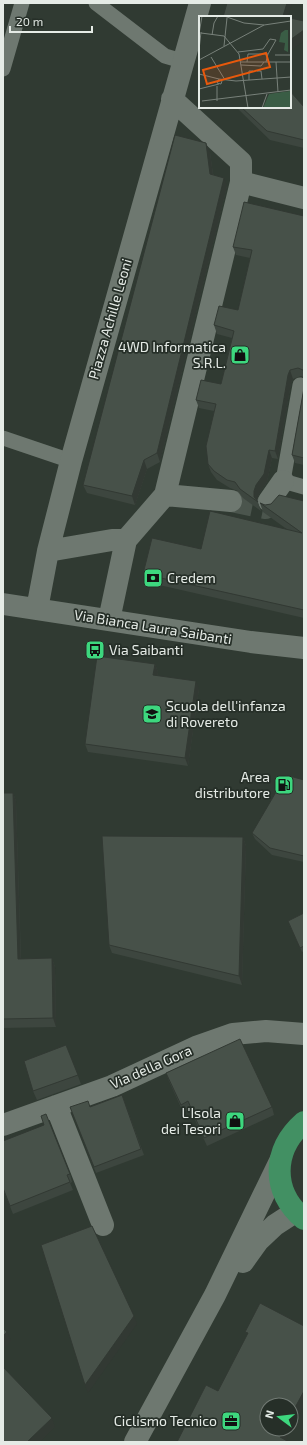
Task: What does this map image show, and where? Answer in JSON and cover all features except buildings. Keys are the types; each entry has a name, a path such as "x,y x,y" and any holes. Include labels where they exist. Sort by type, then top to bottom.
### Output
{"main road":[{"path":"300,1216 285,1197 280,1179 280,1161 289,1138 304,1122"}],"street":[{"name":"Piazza Achille Leoni","path":"37,609 48,551 71,461 182,61 200,3"},
{"path":"110,620 126,540 165,495 241,182 241,162 172,99"},
{"path":"241,182 304,198"},
{"path":"269,501 282,481"},
{"path":"165,495 231,501"},
{"path":"48,551 112,540 126,540"},
{"name":"Via Bianca Laura Saibanti","path":"3,604 251,642 304,648"},
{"name":"Via della Gora","path":"3,1125 112,1086 196,1047 234,1034 266,1031 304,1034"},
{"path":"56,1106 103,1225"},
{"path":"135,1442 215,1295 280,1161"},
{"path":"215,1295 229,1282 258,1241 275,1225 300,1216"}],"lane":[{"path":"3,69 22,3"},
{"path":"96,3 165,56 182,61"},
{"path":"300,385 282,481 304,487"},
{"path":"3,438 71,461"}],"tunnel":[{"path":"231,501 265,508 269,501"}],"place":[{"name":"4WD Informatica S.R.L.","path":"240,355"},
{"name":"Credem","path":"153,578"},
{"name":"Via Saibanti","path":"95,650"},
{"name":"Scuola dell'infanza di Rovereto","path":"152,714"},
{"name":"Area distributore","path":"284,785"},
{"name":"L'Isola dei Tesori","path":"235,1121"},
{"name":"Ciclismo Tecnico","path":"231,1421"}]}
